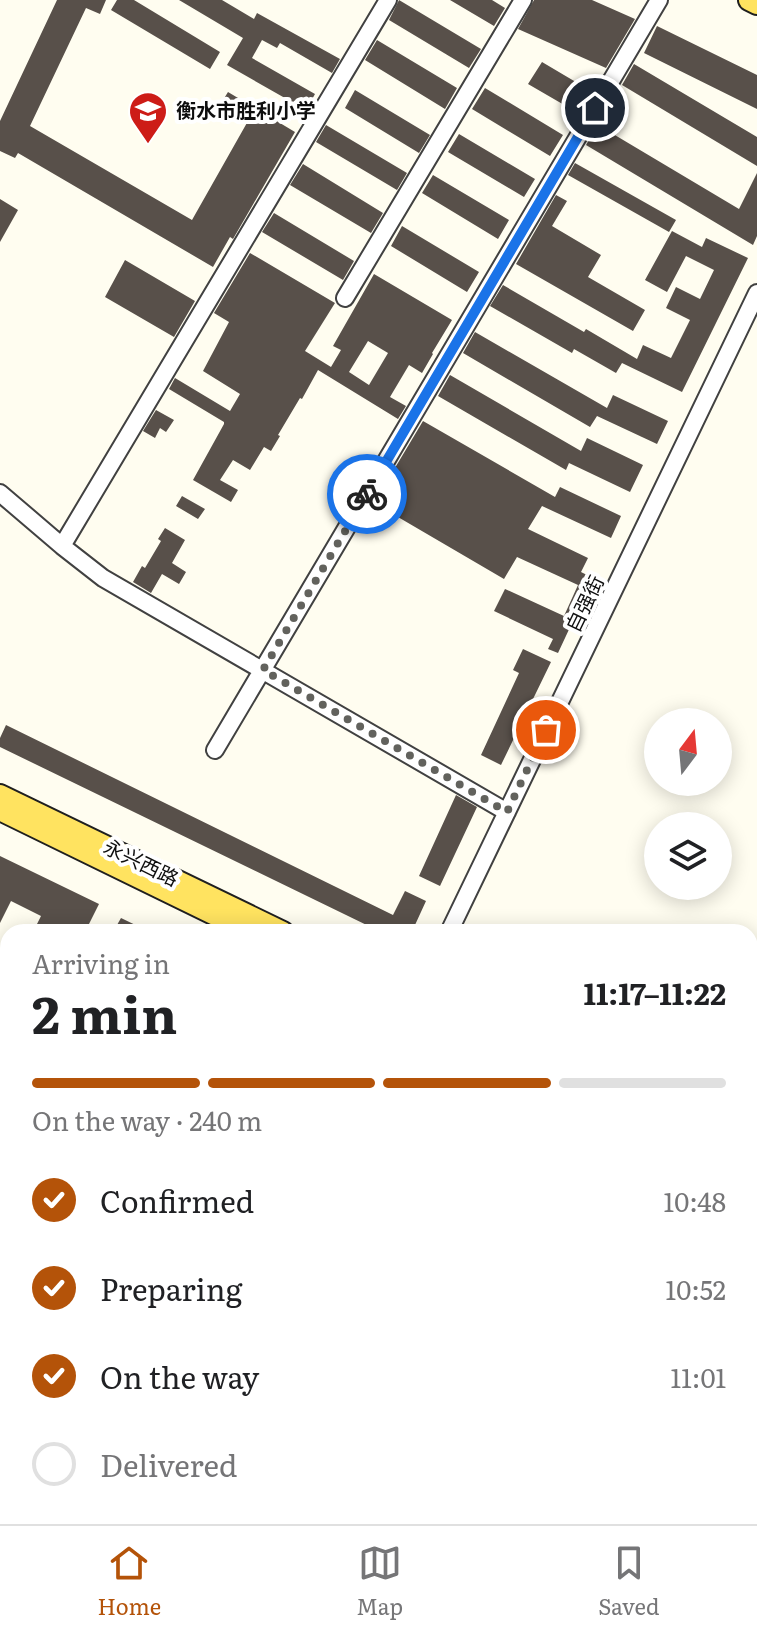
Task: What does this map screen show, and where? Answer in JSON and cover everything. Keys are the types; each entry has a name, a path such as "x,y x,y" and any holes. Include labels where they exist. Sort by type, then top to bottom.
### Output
{"main road":[{"path":"749,0 757,4"},
{"name":"永兴西路","path":"0,795 266,924"},
{"name":"永兴西路","path":"0,810 233,924"}],"street":[{"path":"62,546 388,0"},
{"path":"345,298 523,0"},
{"path":"215,750 659,0"},
{"name":"自强街","path":"453,924 757,293"},
{"path":"0,493 103,578 507,812"}],"building":[{"path":"57,0 106,0 100,14 86,8 30,126 192,220 248,121 220,105 228,92 295,132 233,239 230,237 213,267 18,153 15,158 0,151 0,121"},
{"path":"117,0 134,0 220,52 210,69 111,10"},
{"path":"179,0 222,0 254,19 257,13 340,59 332,73 280,43 277,48 262,40 252,58 315,94 306,110 227,65 243,38"},
{"path":"399,0 481,49 469,68 389,20"},
{"path":"450,0 492,0 505,8 494,26"},
{"path":"534,0 592,0 635,19 606,68 518,29"},
{"path":"657,26 757,75 757,109 644,53"},
{"path":"377,40 457,88 445,109 365,60"},
{"path":"542,62 591,91 578,113 528,84"},
{"path":"634,64 757,137 757,166 622,85"},
{"path":"485,88 563,135 550,156 472,109"},
{"path":"355,90 430,135 419,153 345,108"},
{"path":"326,125 407,173 397,190 316,142"},
{"path":"598,125 739,209 757,173 757,236 753,245 586,145"},
{"path":"459,134 535,179 524,197 448,152"},
{"path":"575,163 676,220 669,232 568,175"},
{"path":"303,164 383,213 371,233 290,185"},
{"path":"433,175 509,220 498,239 422,193"},
{"path":"556,195 567,201 552,226 601,255 588,277 645,310 633,331 516,264"},
{"path":"0,199 18,210 0,242"},
{"path":"274,213 354,261 343,280 262,232"},
{"path":"402,226 479,272 467,292 391,246"},
{"path":"672,231 702,247 706,238 748,258 682,392 622,363 616,373 574,349 572,353 490,306 503,285 637,359 643,345 671,358 690,320 666,308 676,287 700,299 714,270 686,256 667,292 645,280"},
{"path":"250,253 335,303 305,351 331,367 341,350 333,346 374,274 452,320 422,373 409,365 390,397 406,406 398,419 318,370 271,451 264,447 250,470 233,460 220,480 238,490 231,502 193,480 224,422 169,389 175,378 230,411 240,394 203,371 229,322 214,313","holes":["368,341 388,353 369,385 349,372"]},
{"path":"125,260 195,301 174,337 105,297"},
{"path":"475,332 607,408 613,395 668,421 657,444 597,416 590,427 463,353"},
{"path":"450,375 581,451 587,438 643,465 630,492 569,463 566,470 438,396"},
{"path":"156,410 174,420 166,432 160,428 155,438 143,431"},
{"path":"423,421 555,497 560,487 621,516 611,538 542,506 528,529 588,558 581,572 593,578 558,653 548,649 553,639 494,611 505,589 564,616 578,585 517,557 504,579 374,503"},
{"path":"182,496 205,509 198,519 176,506"},
{"path":"165,528 185,540 172,563 186,572 179,584 162,574 151,593 133,582 161,541 158,539"},
{"path":"523,649 551,662 501,765 481,755 519,673 513,670"},
{"path":"6,725 393,915 405,891 426,901 415,924 365,924 0,747"},
{"path":"456,795 477,807 440,886 419,876"},
{"path":"0,856 99,904 89,924 37,924 41,916 11,901 0,923"},
{"path":"121,918 133,924 118,924"}],"way so far":[{"path":"367,494 263,670 507,812 546,730"}],"place":[{"name":"衡水市胜利小学","path":"148,145"}],"route":[{"path":"367,494 595,108"}]}
